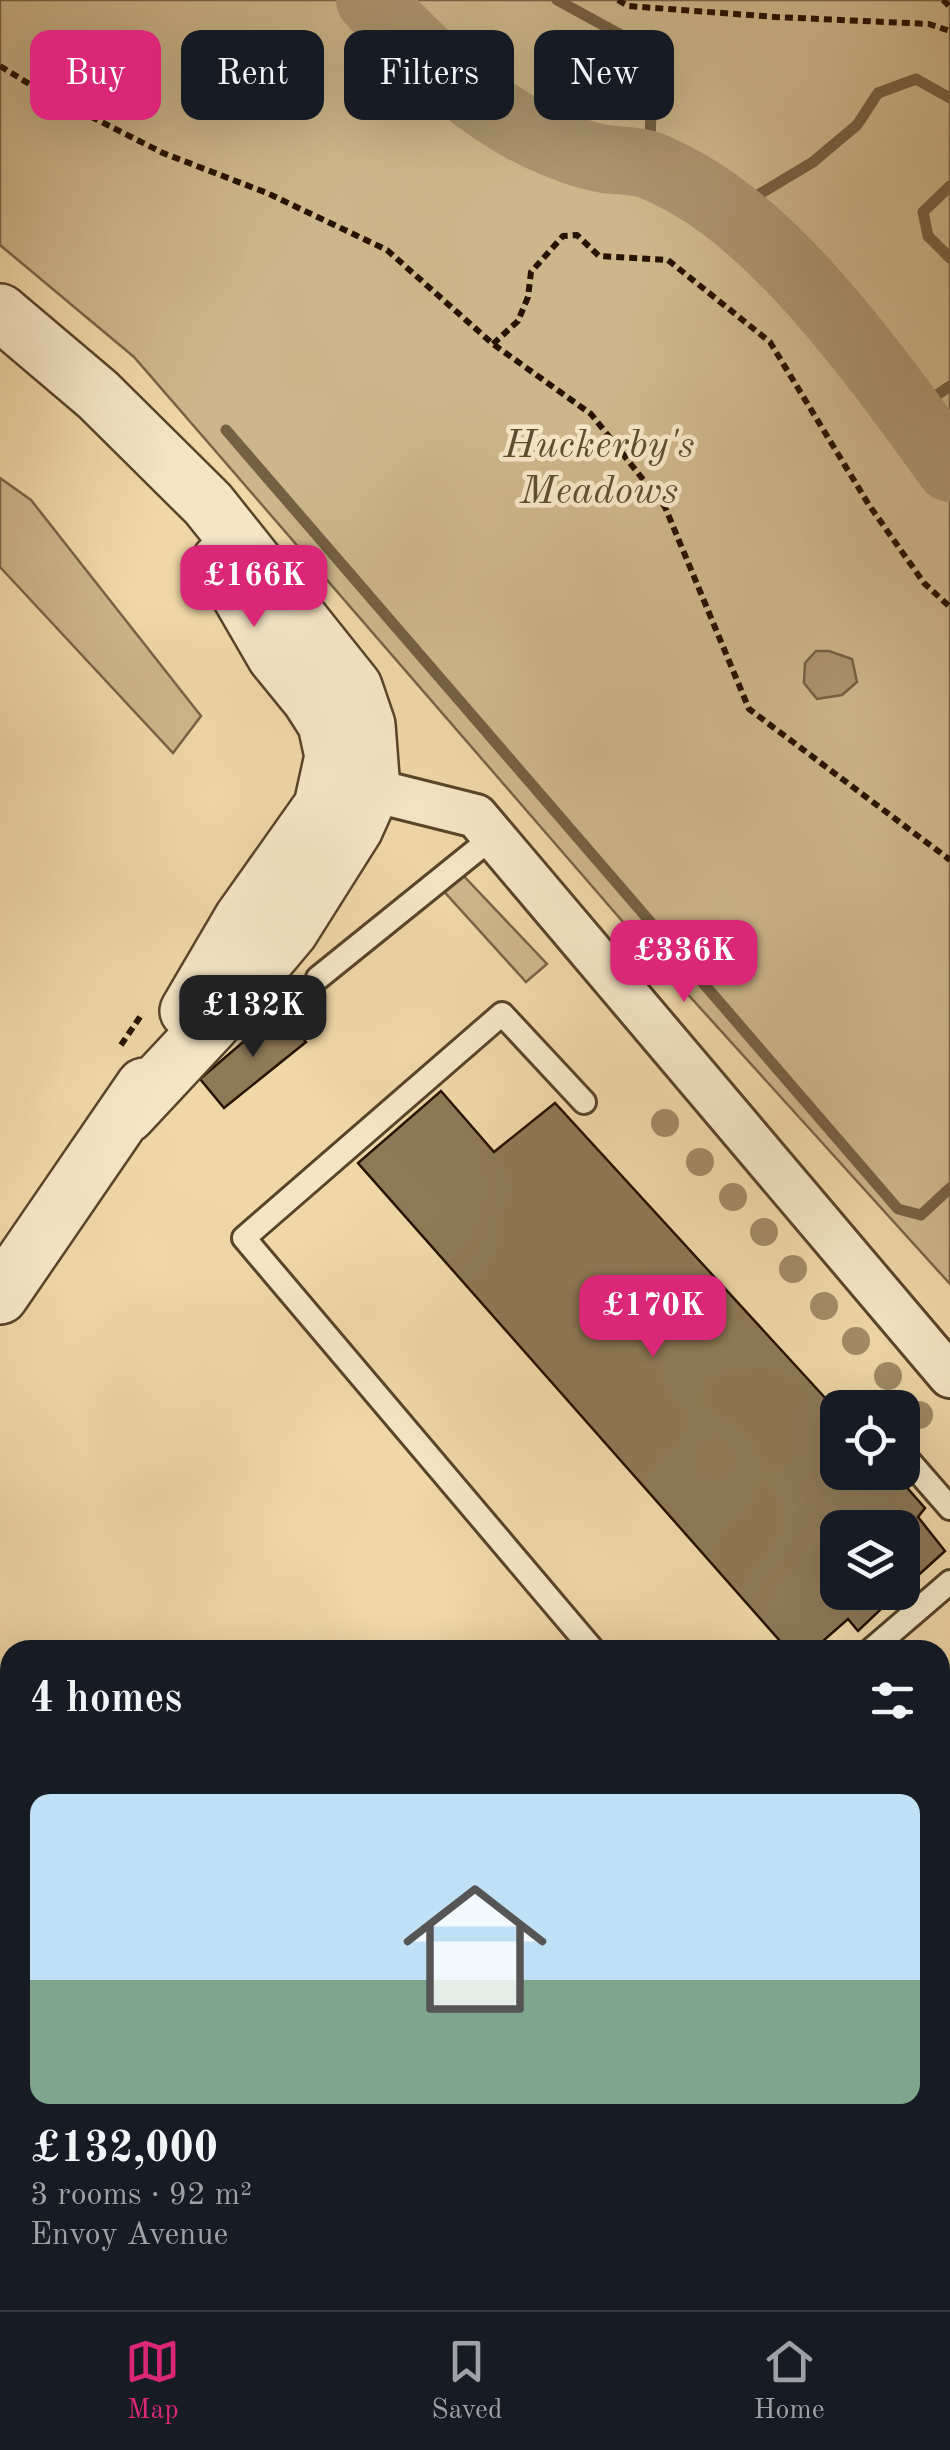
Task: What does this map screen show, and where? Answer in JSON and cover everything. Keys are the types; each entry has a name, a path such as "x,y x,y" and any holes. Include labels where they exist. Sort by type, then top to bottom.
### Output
{"street":[{"path":"0,312 98,395 208,504 354,687 367,726 350,784 355,828 290,931 127,1116 0,1296"},
{"path":"350,784 476,816 950,1376"}],"lane":[{"path":"318,978 494,836"},
{"path":"584,1102 502,1014 244,1238 585,1640"},
{"path":"920,1474 950,1508"},
{"path":"883,1640 950,1582"}],"path":[{"path":"618,0 628,6 928,24 950,31"},
{"path":"943,0 950,7"},
{"path":"0,66 163,153 268,193 386,250 493,344 591,414 665,507 749,709 950,860"},
{"path":"493,344 518,321 528,297 530,272 562,236 577,235 599,256 668,260 770,342 869,505 924,583 950,607"},
{"path":"114,1055 148,1006"}],"green space":[{"name":"Huckerby's Meadows","path":"0,0 950,0 950,1284 636,937 134,357 0,245"},
{"path":"0,478 31,500 201,716 173,753 0,567"},
{"path":"460,872 547,964 526,982 439,886"}],"shaded area":[{"path":"816,651 852,659 857,682 842,695 817,699 804,683 805,663"}],"building":[{"path":"279,1011 306,1042 224,1108 200,1079"},
{"path":"441,1091 494,1152 555,1103 820,1392 820,1490 909,1490 925,1508 920,1514 920,1510 820,1510 820,1610 880,1610 858,1631 848,1619 824,1640 779,1640 358,1163"},
{"path":"920,1520 945,1551 920,1574"}],"waterway":[{"path":"370,0 458,84 507,119 582,154 654,167 727,210 763,240 832,313 950,468"},
{"path":"557,0 623,36 652,88 649,165"},
{"path":"728,213 813,162 857,125 878,93 916,79 950,98"},
{"path":"950,186 923,212 928,236 950,258"},
{"path":"910,413 950,386"},
{"path":"226,430 898,1209 921,1215 950,1188"}]}
